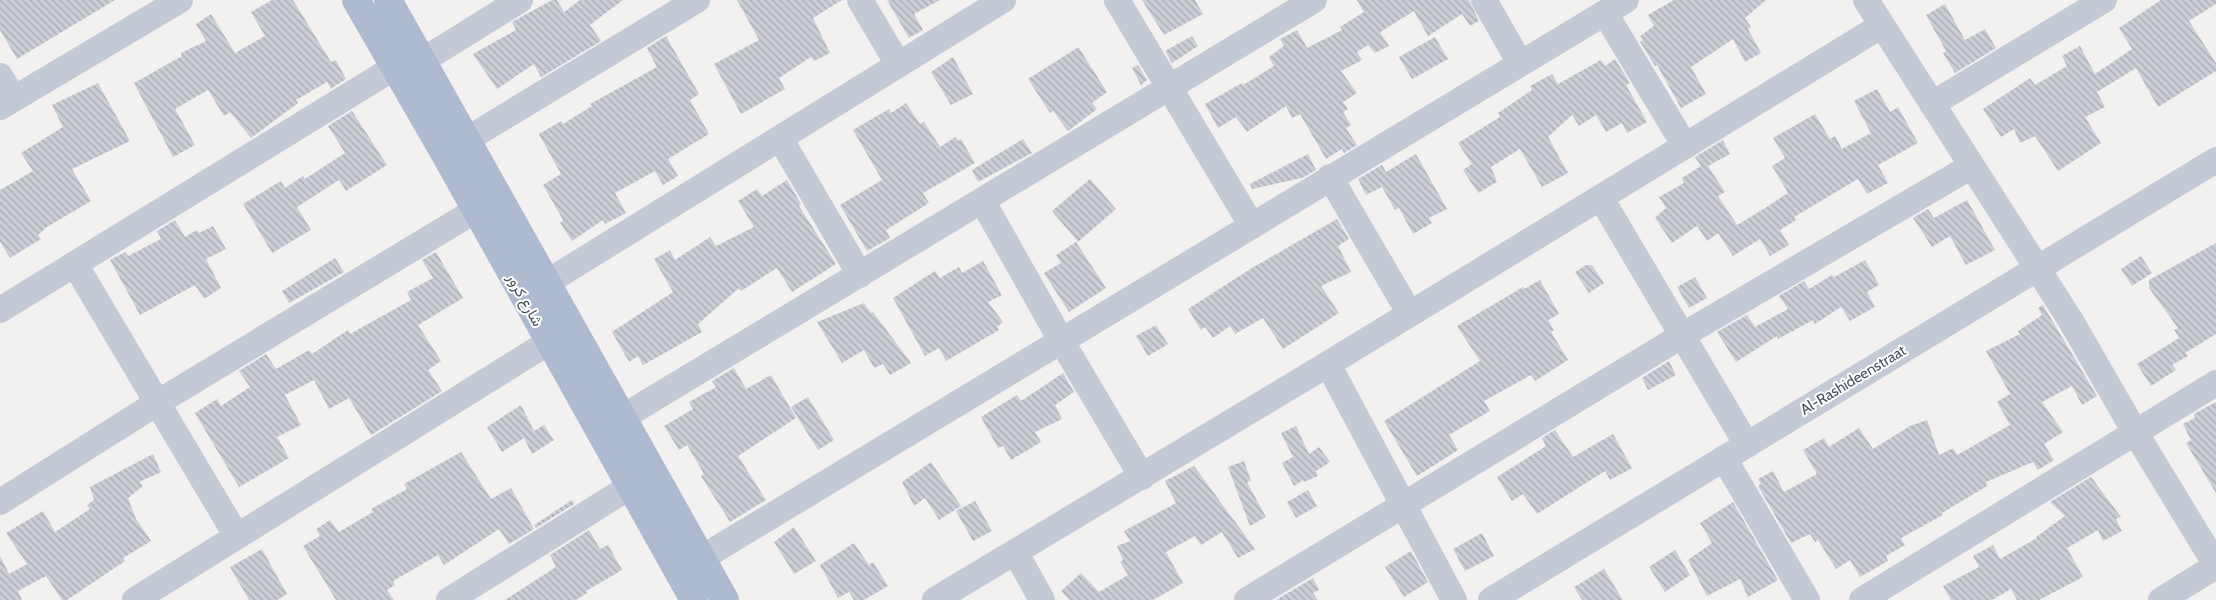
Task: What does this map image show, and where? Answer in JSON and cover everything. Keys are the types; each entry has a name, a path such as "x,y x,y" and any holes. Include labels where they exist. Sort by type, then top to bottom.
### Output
{"main road":[{"name":"شارع كرور","path":"356,0 632,486 694,600"},
{"name":"شارع كرور","path":"388,0 623,417 700,559 725,600"}],"street":[{"path":"422,61 520,0"},
{"path":"466,140 697,0"},
{"path":"860,0 898,64"},
{"path":"546,282 1002,0"},
{"path":"1117,0 1252,226"},
{"path":"623,417 983,202 1314,0"},
{"path":"1484,0 1520,63"},
{"path":"1866,0 1970,167 2038,268 2216,565 2160,600"},
{"path":"1932,104 2104,0"},
{"path":"0,76 7,103 176,1"},
{"path":"700,559 1062,342 1330,177 1616,7 1685,146"},
{"path":"935,600 1142,477 1881,26"},
{"path":"0,310 76,266 395,67"},
{"path":"780,138 860,275"},
{"name":"Al-Rashideenstraat","path":"1491,600 2216,160"},
{"path":"1247,600 1683,334 1970,167"},
{"path":"1330,177 1410,314"},
{"path":"1601,198 1747,445"},
{"path":"983,202 1062,342 1142,477"},
{"path":"2,498 476,210"},
{"path":"76,266 236,535"},
{"path":"135,600 236,535 549,342"},
{"path":"1328,364 1454,600"},
{"path":"1862,600 2216,383"},
{"path":"1724,458 1807,600"},
{"path":"449,600 632,486"},
{"path":"1016,553 1042,600"}],"building":[{"path":"0,0 115,0 17,59 0,30"},
{"path":"272,0 293,0 331,62 336,60 346,79 331,89 327,82 296,100 298,103 251,138 230,112 224,116 208,90 175,109 195,145 173,157 134,83 182,56 181,53 206,41 196,24 211,14 235,53 265,36 251,12"},
{"path":"552,0 557,0 564,12 580,0 623,0 590,25 601,41 541,77 534,64 497,89 473,54 516,30 512,22"},
{"path":"737,0 842,0 813,18 830,53 814,61 811,57 779,78 785,89 741,114 714,64 759,40"},
{"path":"887,0 940,0 914,14 923,30 909,38"},
{"path":"1142,0 1195,0 1203,14 1164,35"},
{"path":"1357,0 1469,0 1479,21 1470,26 1462,14 1428,36 1414,11 1380,32 1389,46 1375,53 1368,45 1357,52 1362,60 1341,71 1357,93 1343,102 1348,109 1343,112 1351,125 1346,128 1357,145 1344,153 1342,149 1326,159 1300,114 1292,118 1286,106 1247,132 1236,117 1218,128 1205,104 1242,83 1243,85 1274,66 1269,57 1284,46 1280,39 1297,30 1307,48 1342,30 1340,27 1364,12"},
{"path":"1674,0 1766,0 1745,18 1751,27 1748,29 1761,53 1745,62 1733,39 1691,67 1706,94 1681,108 1657,65 1655,66 1640,42 1643,40 1640,36 1654,26 1648,15"},
{"path":"2161,0 2216,0 2216,4 2189,21 2216,63 2216,71 2158,107 2136,68 2097,92 2105,107 2085,117 2101,143 2058,171 2035,136 2020,143 2014,129 2001,137 1983,109 2030,78 2035,85 2067,66 2062,56 2080,46 2095,74 2132,49 2119,28"},
{"path":"1945,4 1965,40 1985,29 1996,48 1955,73 1943,53 1946,51 1926,15"},
{"path":"666,36 699,94 690,100 709,134 668,159 678,176 663,185 655,171 615,193 626,213 605,224 603,220 572,241 560,223 563,220 543,185 561,174 539,134 561,121 563,124 592,106 590,104 657,67 647,48"},
{"path":"1192,36 1198,46 1172,63 1165,51"},
{"path":"1435,37 1448,59 1412,79 1399,57"},
{"path":"1079,48 1107,92 1092,103 1097,109 1068,131 1053,111 1050,113 1028,79"},
{"path":"953,57 973,94 951,105 931,72"},
{"path":"1615,59 1630,83 1626,85 1647,122 1627,133 1622,123 1606,132 1596,115 1579,126 1572,115 1548,137 1568,173 1542,187 1520,149 1491,167 1497,182 1478,193 1463,170 1472,164 1458,143 1500,117 1498,113 1532,90 1530,86 1552,74 1558,84 1601,60 1605,66"},
{"path":"1138,65 1147,80 1141,85 1132,68"},
{"path":"98,83 130,141 72,169 91,201 47,227 38,235 41,239 10,258 0,242 0,190 33,171 21,153 63,127 52,105"},
{"path":"1877,89 1890,112 1898,107 1918,143 1878,165 1888,183 1867,194 1858,179 1794,217 1796,220 1780,230 1789,245 1770,256 1760,239 1733,256 1718,233 1707,241 1697,226 1672,243 1655,218 1666,208 1659,197 1684,183 1682,178 1701,166 1695,157 1723,140 1730,154 1708,166 1725,192 1718,196 1737,225 1788,193 1772,166 1785,158 1773,138 1815,114 1830,139 1835,136 1842,149 1871,133 1854,101"},
{"path":"906,103 920,124 924,122 940,147 955,137 958,141 961,139 975,163 923,193 929,203 886,230 890,238 867,251 840,205 882,180 853,130 889,109 891,113"},
{"path":"352,111 387,165 346,191 339,180 297,207 311,230 272,253 243,204 281,181 285,188 303,176 305,179 345,153 328,126"},
{"path":"1023,139 1032,153 978,182 972,170"},
{"path":"1308,154 1316,170 1302,178 1252,189 1250,184"},
{"path":"1416,154 1447,209 1429,218 1432,223 1413,234 1399,208 1395,210 1382,187 1366,195 1358,179 1382,165 1386,172"},
{"path":"1090,179 1116,209 1078,242 1052,211"},
{"path":"787,180 801,204 799,206 836,264 792,292 777,268 741,291 739,288 698,324 702,332 643,365 638,356 629,362 612,332 673,292 654,259 670,250 675,260 710,237 716,246 754,227 738,201 757,189 762,196"},
{"path":"1967,200 1995,250 1966,265 1950,236 1932,247 1913,218 1928,209 1934,218"},
{"path":"1337,219 1349,239 1338,246 1351,272 1321,286 1339,313 1283,349 1263,318 1235,334 1230,326 1213,338 1205,327 1201,330 1188,309 1252,268"},
{"path":"175,220 185,237 197,230 199,233 213,226 226,249 206,259 221,288 204,299 195,285 140,315 110,260 125,252 128,256 161,239 157,231"},
{"path":"1076,242 1106,288 1069,312 1044,273 1061,263 1056,255"},
{"path":"2216,243 2216,334 2185,353 2188,356 2172,365 2176,370 2151,386 2137,364 2179,338 2174,330 2178,328 2149,288 2149,280"},
{"path":"436,252 463,298 418,325 441,361 428,370 442,391 371,435 349,398 329,409 314,380 285,395 301,425 277,437 289,458 239,487 195,413 217,399 221,406 250,387 239,371 266,354 276,369 309,350 312,354 348,330 350,334 411,300 407,292 433,278 422,260"},
{"path":"2141,256 2152,273 2132,286 2121,269"},
{"path":"335,258 344,272 289,303 282,291"},
{"path":"1865,260 1879,285 1867,292 1875,307 1850,321 1841,307 1815,324 1813,320 1778,339 1777,336 1736,362 1717,332 1747,315 1755,327 1788,309 1779,296 1804,281 1809,289 1832,275 1834,277"},
{"path":"983,261 1002,295 988,302 1003,322 997,327 999,330 946,361 939,348 925,356 893,298 935,271 940,278 959,267 962,273"},
{"path":"1586,265 1592,265 1604,283 1589,293 1575,272"},
{"path":"1695,277 1707,298 1689,308 1677,287"},
{"path":"1540,280 1559,314 1548,320 1554,330 1551,332 1568,360 1535,381 1531,375 1484,401 1490,411 1449,435 1458,450 1417,476 1384,421 1480,361 1457,326 1523,287 1524,289"},
{"path":"864,303 871,313 873,312 911,363 890,375 883,364 874,368 864,350 842,363 817,322"},
{"path":"2043,305 2097,396 2082,405 2072,386 2042,402 2063,432 2044,444 2054,460 2038,470 2033,462 1986,482 1987,486 1942,513 1943,515 1901,538 1905,545 1886,556 1888,561 1860,577 1850,560 1836,569 1818,540 1815,542 1810,534 1791,543 1758,486 1761,484 1758,479 1773,471 1784,492 1817,474 1803,450 1824,438 1829,447 1859,428 1873,449 1910,426 1927,420 1939,455 1953,448 1957,455 2010,425 1997,402 2010,394 1986,351 2020,334 2018,331 2042,315 2038,308"},
{"path":"1156,325 1168,344 1148,356 1136,336"},
{"path":"1669,361 1676,375 1648,390 1642,378"},
{"path":"734,368 746,389 771,375 796,418 738,456 766,500 730,522 701,476 704,474 687,445 679,450 664,426 693,409 689,402 716,387 712,381"},
{"path":"1063,373 1074,392 1055,405 1062,419 1035,432 1041,442 1011,460 1003,446 998,448 981,417 1017,395 1021,401"},
{"path":"808,397 834,440 818,450 791,407"},
{"path":"2216,402 2216,493 2186,443 2191,440 2183,424 2195,418 2194,414"},
{"path":"521,405 534,431 544,425 554,440 532,454 524,438 502,452 487,427"},
{"path":"1296,426 1309,454 1319,447 1330,462 1316,471 1318,476 1304,482 1303,480 1294,486 1282,463 1293,457 1281,433"},
{"path":"1555,430 1573,457 1613,434 1632,468 1610,480 1605,471 1537,514 1523,494 1512,501 1497,477 1546,446 1542,438"},
{"path":"461,452 491,499 511,488 534,529 509,544 499,529 444,565 438,555 393,581 395,585 387,590 394,600 336,600 303,546 320,536 316,529 330,520 339,532 373,512 371,509 407,489 404,484"},
{"path":"153,454 161,472 139,482 143,486 128,498 136,519 151,541 123,558 125,561 67,600 62,600 46,576 18,591 22,600 0,600 0,556 9,574 27,564 6,533 43,511 55,532 90,509 87,505 94,500 90,487"},
{"path":"1244,461 1251,481 1247,482 1266,517 1250,526 1228,467"},
{"path":"931,462 961,506 939,520 925,498 914,506 902,482"},
{"path":"1194,466 1255,549 1238,558 1222,532 1201,545 1195,536 1166,552 1183,583 1153,600 1069,600 1061,591 1081,573 1099,592 1128,575 1120,562 1123,560 1117,546 1130,541 1124,531 1176,503 1165,481"},
{"path":"2091,477 2121,517 2116,519 2122,531 2103,541 2098,530 2067,548 2083,577 2039,600 2017,600 2011,589 1992,600 1951,600 1943,586 1979,567 1973,556 1993,545 2000,559 2037,538 2065,516 2050,502"},
{"path":"1308,490 1317,506 1296,518 1287,502"},
{"path":"572,500 574,504 536,528 534,525"},
{"path":"975,501 992,531 973,541 956,511"},
{"path":"1733,502 1778,580 1748,597 1740,579 1707,596 1688,560 1712,543 1700,523"},
{"path":"794,527 816,561 794,574 774,542"},
{"path":"589,530 600,549 608,545 622,570 586,591 587,593 576,600 505,600 556,567 550,555"},
{"path":"1482,533 1494,556 1465,571 1453,549"},
{"path":"854,543 869,565 873,562 888,586 864,600 854,600 849,592 838,598 820,565"},
{"path":"262,549 287,594 277,600 249,600 230,567"},
{"path":"1675,550 1690,575 1665,592 1649,567"},
{"path":"1411,551 1428,582 1404,597 1385,567"},
{"path":"1604,569 1623,600 1582,600 1574,587"},
{"path":"1313,578 1319,590 1313,593 1318,600 1276,600"}]}
